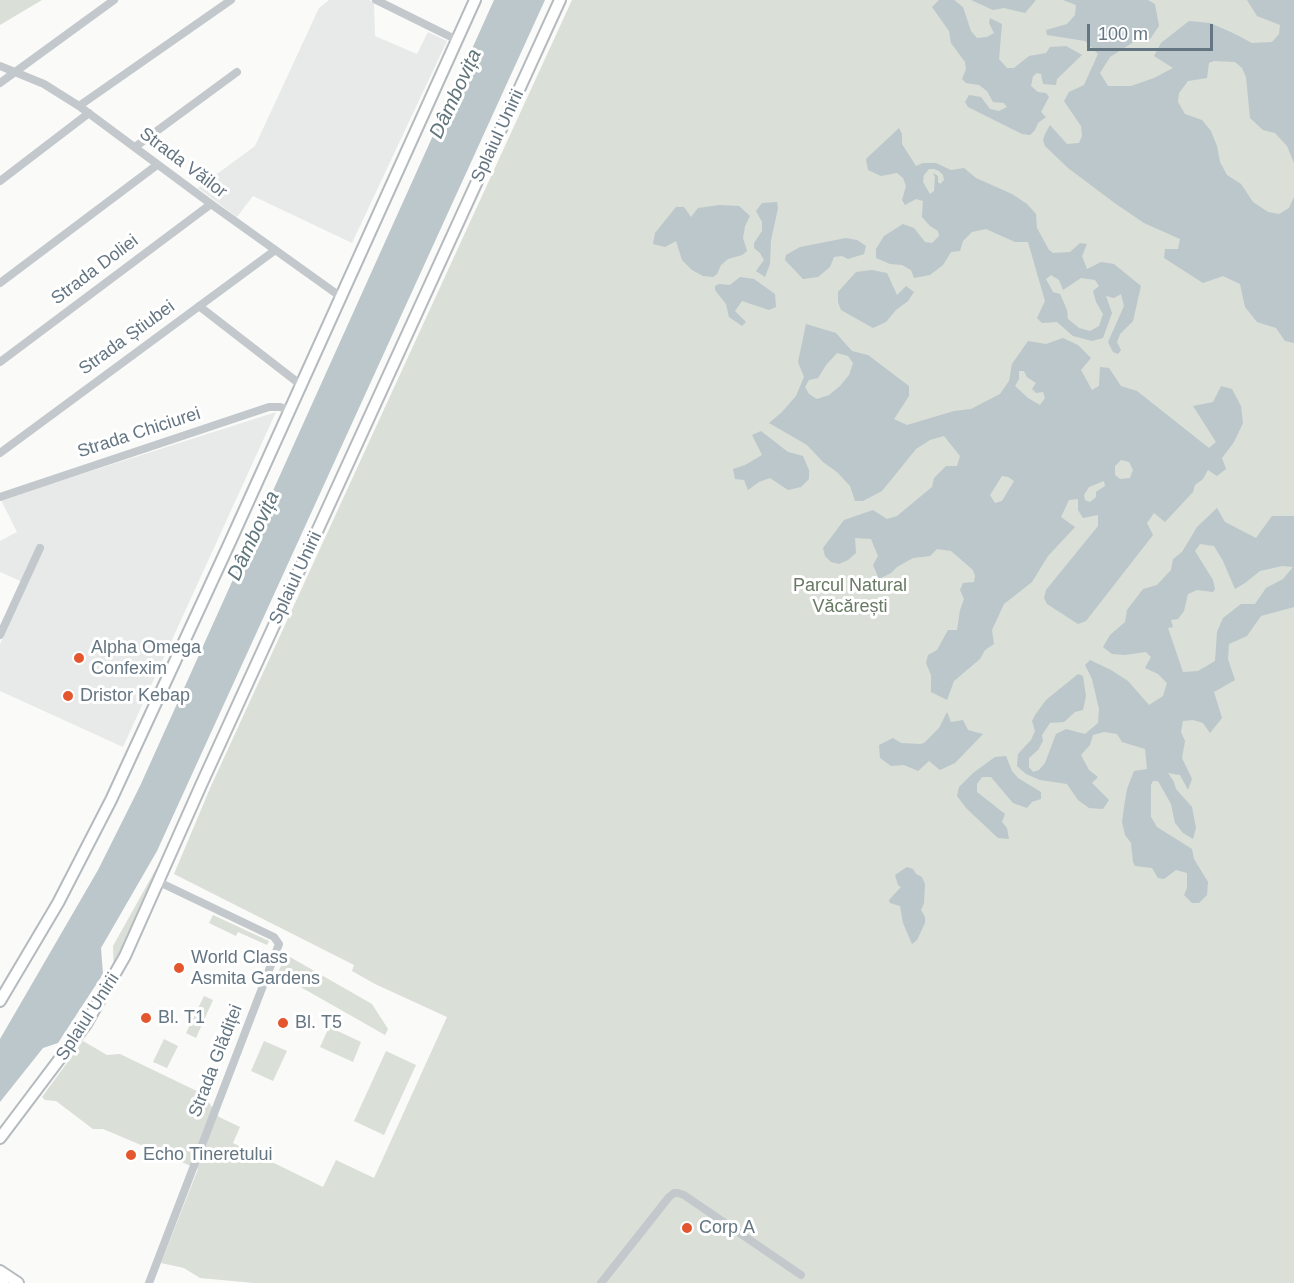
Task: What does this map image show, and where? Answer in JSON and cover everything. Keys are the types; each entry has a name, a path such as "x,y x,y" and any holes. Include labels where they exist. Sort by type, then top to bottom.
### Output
{"main road":[{"path":"0,1001 88,847 154,708 475,0"},
{"name":"Splaiul Unirii","path":"0,1138 59,1062 99,1004 125,956 560,0"},
{"path":"0,1271 18,1283"}],"street":[{"path":"0,83 114,0"},
{"path":"79,106 231,0"},
{"path":"376,0 457,40"},
{"name":"Strada Văilor","path":"0,66 44,84 79,106 210,204 341,297"},
{"path":"135,147 237,72"},
{"path":"0,181 89,113"},
{"path":"0,283 157,165"},
{"name":"Strada Doliei","path":"0,362 210,204"},
{"name":"Strada Știubei","path":"0,453 274,250"},
{"path":"199,306 301,385"},
{"name":"Strada Chiciurei","path":"0,496 269,408 280,407 290,410"},
{"path":"0,635 40,548"},
{"name":"Strada Glădiței","path":"149,1283 279,944 273,937 159,882"},
{"path":"602,1283 674,1193 684,1195 801,1275"}],"shaded area":[{"path":"329,0 369,0 374,3 375,36 417,54 428,32 447,41 352,243 253,196 237,217 198,188 255,146 319,8"},
{"path":"276,412 123,747 0,691 0,644 27,584 0,572 0,541 17,532 1,500"}],"green space":[{"path":"0,0 42,0 0,25"},
{"name":"Parcul Natural Văcărești","path":"572,0 1294,0 1294,1283 254,1283 200,1278 184,1268 161,1263 198,1169 103,1129 93,1129 56,1101 45,1100 42,1097 83,1041 107,1055 120,1054 203,1094 219,1117 240,1127 233,1143 323,1187 336,1160 374,1178 447,1017 375,984 352,971 354,965 174,874 211,786"},
{"path":"161,860 167,863 114,978 113,946"},
{"path":"213,915 269,941 267,945 238,932 236,936 209,923"},
{"path":"286,957 290,957 372,1004 388,1029 385,1035 283,977 279,970"},
{"path":"204,996 213,1000 196,1038 186,1033"},
{"path":"329,1027 361,1042 353,1062 320,1047"},
{"path":"164,1039 178,1046 167,1068 153,1062"},
{"path":"264,1041 287,1051 273,1081 251,1071"},
{"path":"386,1051 416,1065 384,1135 354,1121"}],"water":[{"name":"Dâmbovița","path":"494,0 545,0 157,851 101,948 103,974 58,1043 43,1048 0,1102 0,1039 98,870 140,786"},
{"path":"939,0 954,0 963,7 971,31 977,38 987,37 994,33 989,23 990,18 1002,24 999,59 1007,68 1014,68 1029,56 1046,53 1050,47 1066,46 1082,55 1057,79 1056,85 1043,84 1041,74 1037,73 1033,76 1031,86 1038,92 1046,93 1049,97 1041,112 1046,117 1038,123 1030,135 1022,134 968,107 965,102 969,95 981,97 990,109 999,111 1007,107 1004,103 993,102 987,91 979,85 966,83 962,79 966,69 965,62 951,43 949,31 932,7"},
{"path":"971,0 1036,0 1025,13 1004,8 993,10"},
{"path":"1063,0 1148,0 1155,4 1159,26 1150,39 1140,38 1110,57 1100,73 1108,86 1131,86 1173,68 1154,56 1161,43 1189,21 1210,23 1252,43 1272,42 1279,34 1280,25 1257,16 1247,0 1294,0 1294,163 1287,146 1275,133 1263,130 1250,118 1246,77 1242,68 1235,62 1214,61 1209,63 1207,78 1188,81 1179,93 1178,102 1185,114 1202,120 1211,131 1220,162 1227,175 1241,184 1253,202 1268,212 1279,214 1289,208 1294,197 1294,343 1285,341 1276,328 1257,322 1245,307 1240,284 1223,276 1203,283 1164,258 1165,249 1178,249 1180,239 1144,223 1116,204 1068,168 1045,146 1043,140 1050,125 1067,144 1079,143 1082,136 1081,126 1064,101 1069,92 1084,85 1098,54 1085,41 1047,35 1046,30 1067,24 1075,15 1076,5"},
{"path":"899,128 902,134 902,144 916,166 923,163 936,163 951,170 964,168 976,178 1012,194 1027,204 1036,214 1037,228 1053,253 1070,252 1080,243 1087,244 1082,256 1087,269 1101,262 1114,264 1141,286 1133,321 1120,334 1117,342 1121,350 1118,354 1113,352 1108,342 1124,306 1121,294 1114,298 1106,296 1112,313 1103,338 1092,341 1073,336 1057,322 1042,323 1037,318 1045,301 1028,242 1015,242 986,229 972,232 963,241 960,251 951,252 943,265 930,275 914,278 911,270 902,265 890,264 876,258 876,249 884,236 903,224 914,228 925,242 932,243 939,236 938,231 922,217 923,201 916,199 905,205 902,200 906,186 903,178 897,173 881,176 868,170 866,159","holes":["929,169 939,171 944,180 940,184 938,176 933,173 934,191 930,194 923,182 924,175","1051,275 1059,280 1063,290 1081,278 1095,280 1099,286 1093,291 1103,314 1099,326 1090,331 1079,328 1068,319 1060,294 1053,292 1046,279"]},
{"path":"777,202 770,264 765,277 756,271 764,260 754,248 754,243 762,231 762,222 756,211 762,203"},
{"path":"719,205 739,206 750,216 743,238 747,251 728,259 713,277 703,276 692,270 682,260 676,241 665,247 653,244 655,233 676,207 684,207 691,217 698,208"},
{"path":"846,238 857,240 866,246 864,254 848,259 842,256 834,257 830,267 818,277 803,279 785,260 786,255 800,247"},
{"path":"872,270 887,273 897,295 906,286 914,292 886,322 873,328 841,310 838,302 838,292 856,272"},
{"path":"740,277 754,279 775,294 776,307 769,310 742,301 735,311 746,322 742,326 729,317 726,304 715,290 715,286 730,285"},
{"path":"806,324 836,333 852,351 868,355 909,386 909,396 894,419 907,425 954,411 971,409 1000,394 1009,381 1012,364 1028,341 1046,344 1063,338 1078,345 1091,358 1081,370 1092,390 1099,386 1100,367 1109,368 1121,386 1137,391 1209,448 1216,442 1193,406 1213,402 1221,386 1232,389 1241,406 1243,423 1234,442 1222,458 1226,469 1217,476 1208,470 1203,479 1195,485 1193,492 1165,522 1154,513 1147,523 1153,535 1086,621 1078,624 1047,604 1044,598 1046,590 1098,526 1098,515 1083,518 1078,510 1078,499 1069,500 1061,517 1075,527 1048,556 1032,582 1004,604 992,630 994,644 954,681 947,700 931,692 931,675 926,663 928,655 937,650 948,630 957,630 964,599 960,590 963,583 974,582 973,570 951,551 937,549 930,556 913,558 879,579 873,565 878,556 871,539 855,538 856,553 839,564 831,562 825,556 823,548 844,520 873,510 887,519 897,516 932,487 934,478 946,466 957,466 960,456 944,436 930,440 916,449 882,491 863,501 855,501 850,486 837,472 823,462 807,445 769,423 796,396 804,377 798,362","holes":["837,353 848,356 853,363 849,375 840,386 829,395 817,399 809,394 805,387 809,380 818,378","1019,371 1024,371 1027,377 1036,383 1032,389 1036,393 1043,392 1045,398 1040,405 1015,386 1019,379","1121,460 1129,462 1133,470 1130,478 1120,479 1115,475 1115,466","1002,476 1008,477 1014,481 1002,501 995,503 990,495","1104,481 1105,486 1096,492 1096,497 1090,502 1085,500 1084,495 1089,487"]},
{"path":"761,431 788,452 803,456 809,470 809,479 801,487 788,490 770,478 748,490 744,480 735,479 733,469 762,455 752,435"},
{"path":"1217,508 1225,522 1256,538 1272,516 1294,516 1294,607 1261,616 1247,636 1229,644 1228,659 1235,680 1214,692 1222,718 1210,733 1203,723 1193,720 1183,721 1181,732 1185,741 1182,758 1192,779 1188,790 1180,775 1168,773 1176,789 1192,807 1196,828 1193,839 1183,833 1175,823 1171,804 1158,781 1153,781 1151,785 1151,817 1157,827 1192,849 1194,859 1208,882 1207,895 1199,903 1192,903 1184,895 1187,888 1187,873 1176,870 1164,879 1158,878 1152,868 1135,866 1133,862 1131,843 1125,835 1122,822 1127,789 1134,771 1147,769 1145,749 1122,742 1117,734 1104,732 1093,735 1090,745 1081,755 1089,770 1098,777 1092,783 1109,800 1103,809 1089,808 1078,800 1067,784 1040,780 1026,774 1017,766 1018,754 1031,740 1035,731 1032,721 1035,715 1046,700 1078,674 1083,676 1086,696 1083,710 1075,712 1064,722 1050,723 1042,735 1043,741 1038,750 1029,758 1029,767 1033,772 1039,770 1045,763 1056,734 1066,729 1085,734 1098,723 1099,709 1092,679 1085,665 1090,660 1128,681 1149,705 1163,696 1167,683 1158,674 1145,668 1151,657 1146,652 1112,654 1103,647 1110,635 1125,622 1127,610 1143,589 1157,585 1171,570 1173,559 1182,552 1197,527","holes":["1200,544 1214,546 1235,589 1260,571 1282,566 1293,567 1283,579 1266,588 1255,604 1241,604 1223,618 1217,632 1215,661 1198,671 1183,672 1168,628 1173,627 1171,620 1178,619 1184,611 1188,594 1197,590 1213,592 1215,589 1213,580 1195,551"]},
{"path":"947,712 951,722 963,720 968,730 983,734 955,763 940,770 929,761 918,771 904,765 891,766 880,758 879,745 893,738 901,743 924,743 939,728"},
{"path":"1006,756 1012,771 1018,778 1041,792 1041,799 1032,802 1027,808 1013,803 991,777 982,777 977,784 977,792 1005,814 1002,822 1007,828 1009,839 998,838 967,809 957,796 959,787 973,773 995,757"},
{"path":"907,867 922,877 925,884 924,903 921,910 925,923 917,940 912,944 903,923 900,906 890,903 889,900 901,887 895,875"}],"place":[{"name":"Alpha Omega Confexim","path":"79,658"},
{"name":"Dristor Kebap","path":"68,696"},
{"name":"World Class Asmita Gardens","path":"179,968"},
{"name":"Bl. T1","path":"146,1018"},
{"name":"Bl. T5","path":"283,1023"},
{"name":"Echo Tineretului","path":"131,1155"},
{"name":"Corp A","path":"687,1228"}]}
